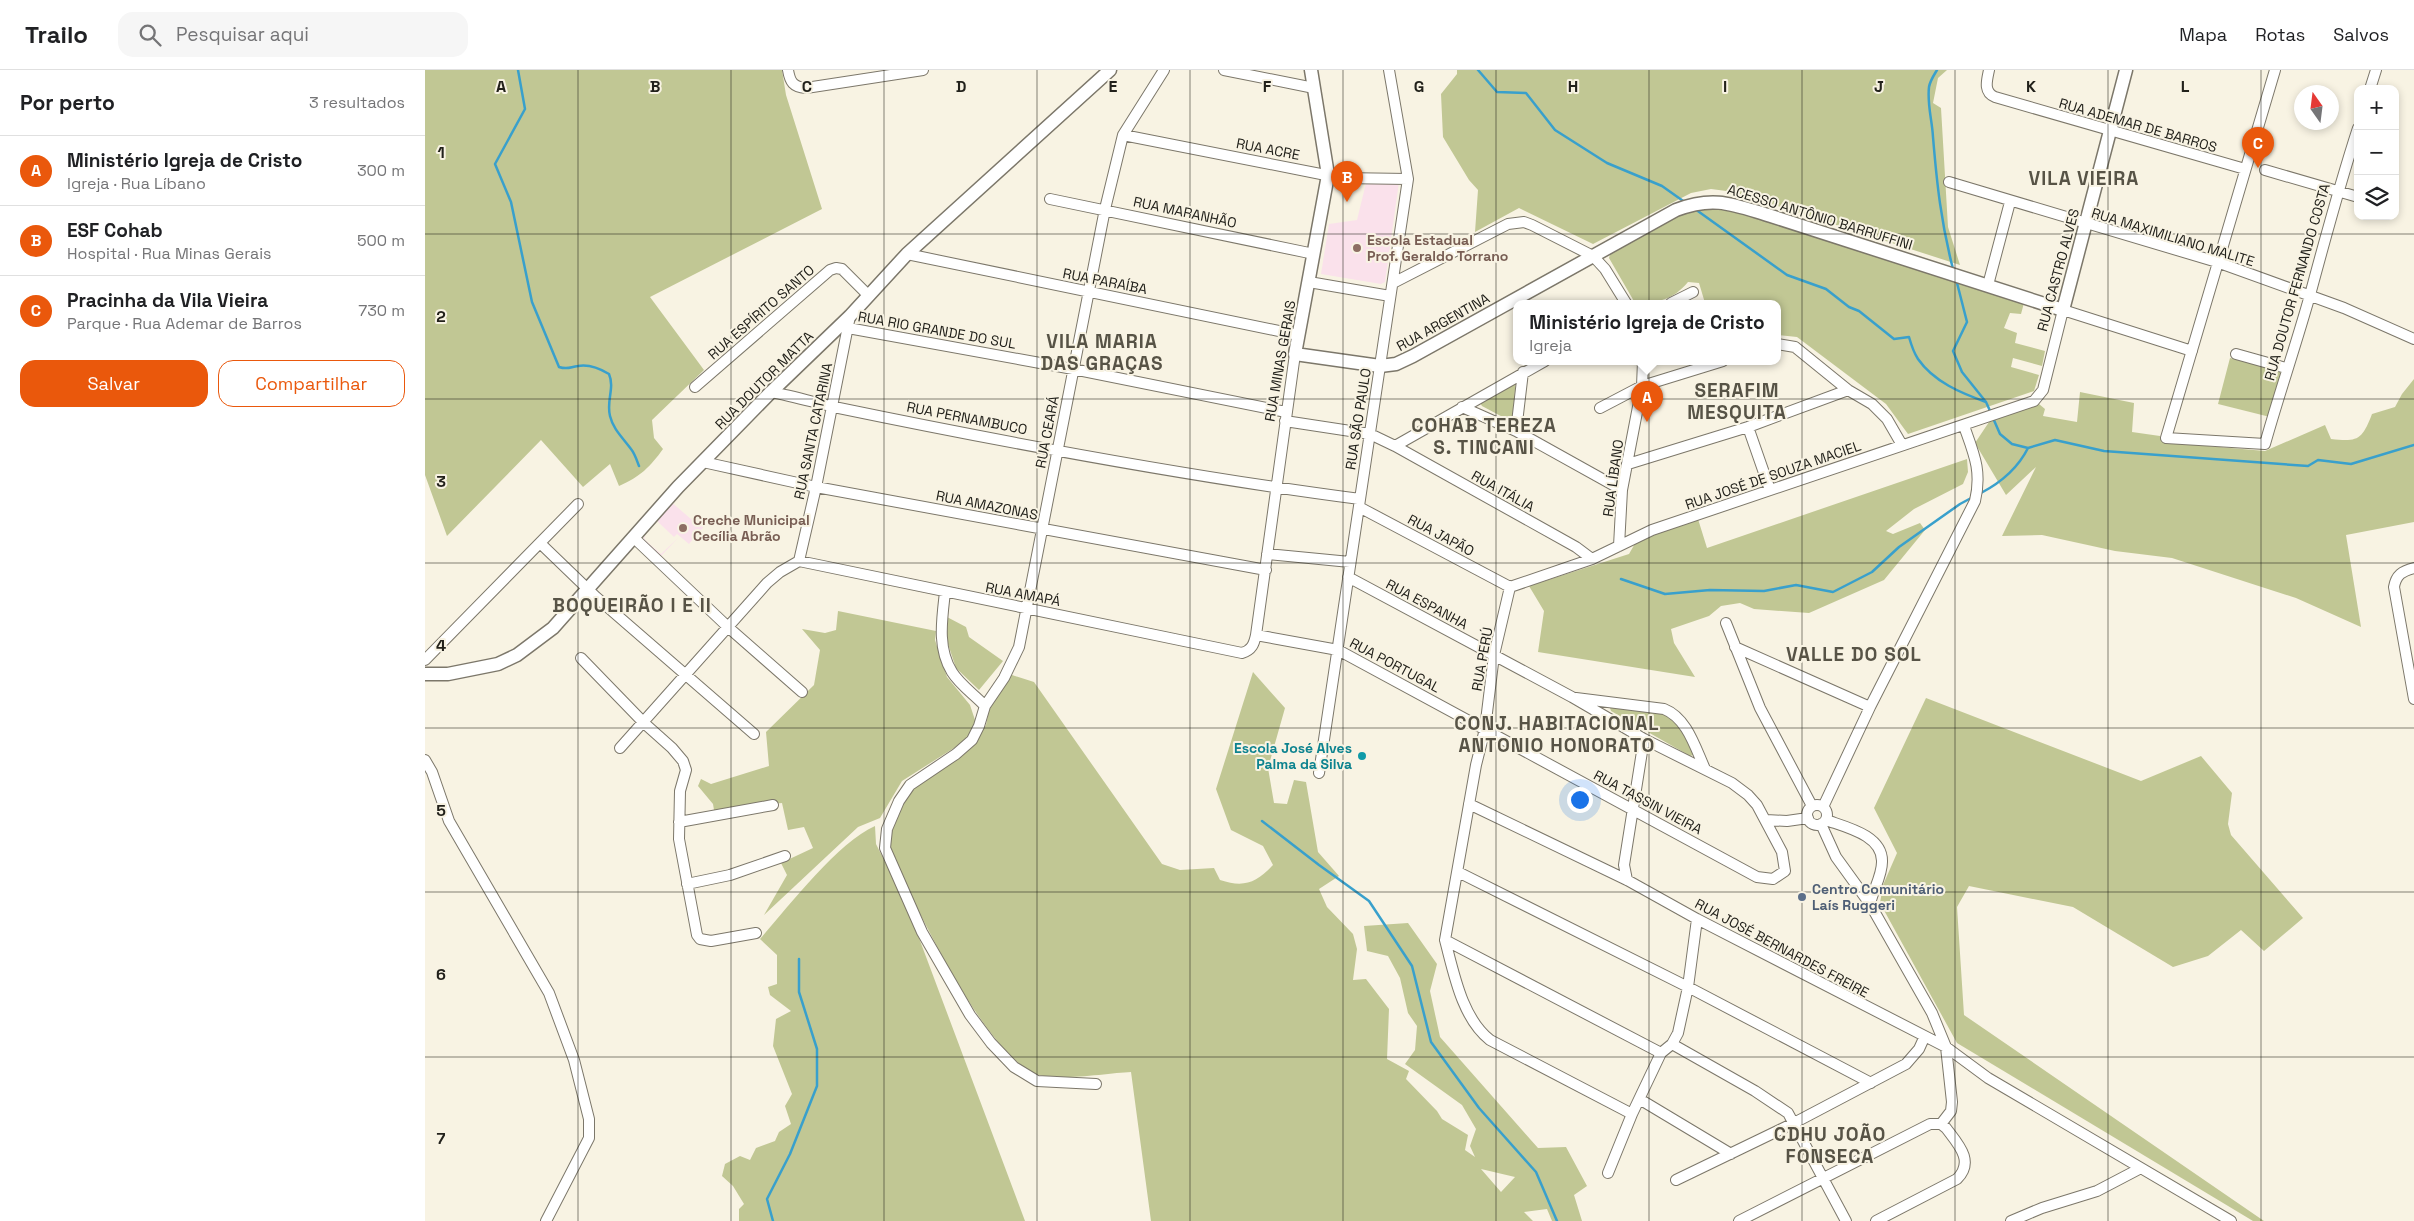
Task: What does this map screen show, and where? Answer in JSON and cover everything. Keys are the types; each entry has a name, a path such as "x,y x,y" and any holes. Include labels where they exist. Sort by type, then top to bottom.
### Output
{"street":[{"path":"789,74 797,88 806,88 923,70"},
{"name":"RUA DOUTOR MATTA","path":"425,674 447,674 498,664 517,656 553,628 703,462 771,392 849,322 869,296 907,254 1110,70"},
{"name":"RUA CEARÁ","path":"1096,1084 1037,1081 1015,1067 991,1043 970,1015 922,932 885,848 887,829 899,801 910,784 956,754 972,740 979,726 985,706 1004,678 1019,646 1105,209 1123,135 1163,70"},
{"path":"1224,70 1314,88"},
{"name":"RUA MINAS GERAIS","path":"1242,653 1253,645 1256,635 1285,416 1328,175 1311,70"},
{"name":"RUA SÃO PAULO","path":"1319,773 1409,179 1389,70"},
{"name":"RUA ADEMAR DE BARROS","path":"1989,70 1986,86 1991,96 2110,132 2245,169"},
{"name":"RUA CASTRO ALVES","path":"2043,390 2126,70"},
{"path":"2063,310 2192,351 2275,70"},
{"path":"2371,85 2376,70"},
{"name":"RUA DOUTOR FERNANDO COSTA","path":"2192,351 2166,438 2265,444 2286,368 2309,297 2337,191 2357,130"},
{"name":"RUA ACRE","path":"1123,135 1341,178 1409,179"},
{"path":"2265,170 2354,196"},
{"name":"RUA MAXIMILIANO MALITE","path":"1949,182 2010,202 2217,262 2309,297 2344,308 2414,339"},
{"name":"RUA MARANHÃO","path":"1050,199 1314,254"},
{"name":"ACESSO ANTÔNIO BARRUFFINI","path":"1593,256 1676,210 1707,201 1723,202 2063,310"},
{"path":"1988,285 2010,202"},
{"path":"1393,283 1508,224 1524,222 1593,256 1605,269 1624,300"},
{"name":"RUA PARAÍBA","path":"907,254 1298,335"},
{"name":"RUA ARGENTINA","path":"1514,300 1593,256"},
{"name":"RUA ESPÍRITO SANTO","path":"695,387 830,270 842,268 869,296"},
{"path":"1309,282 1390,296"},
{"path":"1677,300 1693,292"},
{"name":"RUA ARGENTINA","path":"1295,354 1380,366 1396,364 1513,300"},
{"name":"RUA RIO GRANDE DO SUL","path":"849,322 1285,416"},
{"name":"RUA SANTA CATARINA","path":"799,561 833,407 849,322"},
{"path":"1781,345 1795,347 1848,390 1877,409 1887,419 1901,445"},
{"path":"2236,354 2286,368"},
{"path":"1395,446 1537,365"},
{"name":"RUA LÍBANO","path":"1619,546 1622,490 1642,386 1643,365"},
{"path":"1600,408 1642,386 1710,365"},
{"path":"1516,431 1523,372"},
{"path":"1628,464 1748,427 1848,390"},
{"name":"RUA JOSÉ DE SOUZA MACIEL","path":"1511,587 1592,559 1652,530 2034,401 2043,390"},
{"name":"RUA PERNAMBUCO","path":"771,392 833,407 1276,489"},
{"path":"1461,407 1516,431 1622,490"},
{"name":"RUA ITÁLIA","path":"1285,416 1370,434 1395,446 1576,547 1592,559"},
{"path":"1823,806 1870,707 1975,500 1979,485 1978,469 1964,426"},
{"path":"1748,427 1771,490"},
{"name":"RUA AMAZONAS","path":"703,462 816,487 1266,570"},
{"name":"RUA JAPÃO","path":"1276,489 1359,503 1511,587"},
{"path":"425,660 541,544 578,504"},
{"path":"633,538 729,628 802,692"},
{"path":"541,544 588,588 754,734"},
{"path":"1267,554 1350,562"},
{"path":"620,748 729,628 767,583 779,572 799,561"},
{"name":"RUA AMAPÁ","path":"799,561 1242,653"},
{"path":"2414,568 2400,573 2395,578 2394,587 2414,699"},
{"name":"RUA ESPANHA","path":"1348,577 1494,655 1644,739 1705,769 1749,795 1766,820 1786,863 1785,870 1773,879"},
{"name":"RUA PERÚ","path":"1445,940 1476,764 1485,729 1494,655 1511,587"},
{"path":"945,592 941,628 943,652 952,673 985,706"},
{"path":"1725,623 1760,708 1812,806"},
{"name":"RUA PORTUGAL","path":"1256,635 1338,650 1485,729"},
{"path":"1735,648 1870,707"},
{"path":"581,658 643,723 673,748 683,761 686,770 679,791 679,822 687,884 697,935 700,939 711,941 756,933"},
{"path":"1572,698 1656,708 1674,713 1692,740 1705,769"},
{"name":"RUA TASSIN VIEIRA","path":"1485,729 1757,877 1773,879"},
{"path":"1627,880 1624,865 1644,739"},
{"path":"425,760 449,821 549,993 574,1060 589,1118 589,1138 546,1221"},
{"name":"RUA JOSÉ BERNARDES FREIRE","path":"1469,804 1627,880 1697,919 1925,1038 1946,1047 1988,1078 2139,1169 2231,1221"},
{"path":"679,822 773,806"},
{"path":"1812,806 1823,806"},
{"path":"1812,806 1807,814 1812,823 1824,822 1863,833 1880,851 1883,861 1870,904"},
{"path":"1739,1221 1823,1178 1938,1124 1951,1110 1952,1102 1946,1047 1931,1013 1870,904 1836,857 1824,822 1827,813 1823,806"},
{"path":"1766,820 1797,821 1808,818"},
{"path":"687,884 730,875 785,856"},
{"path":"1458,872 1688,987 1871,1083"},
{"path":"1608,1173 1632,1114 1641,1100 1661,1053 1671,1044 1678,1033 1688,987 1697,919"},
{"path":"1445,940 1661,1053"},
{"path":"1445,940 1456,981 1479,1031 1490,1040 1632,1114"},
{"path":"1676,1180 1794,1123 1906,1064 1919,1050 1925,1038"},
{"path":"1671,1044 1774,1102 1788,1113 1846,1221"},
{"path":"1641,1100 1731,1154"},
{"path":"1876,1221 1957,1179 1963,1173 1966,1164 1962,1151 1938,1124"},
{"path":"2014,1220 2042,1208 2097,1191 2139,1169"}],"shaded area":[{"name":"Escola Estadual Prof. Geraldo Torrano","path":"1399,182 1385,282 1381,284 1321,274 1329,224 1357,220 1366,183"},
{"name":"Creche Municipal Cecília Abrão","path":"670,501 691,519 696,514 706,524 689,544 677,534 674,537 657,521 672,504 670,502 644,532 645,540 661,554 678,538 661,556 644,540 643,532"}],"green space":[{"path":"425,70 782,70 786,95 822,209 650,297 704,370 652,420 654,438 663,449 644,471 619,486 610,464 583,487 541,440 447,536 425,475"},
{"path":"1457,70 1947,70 1938,78 1933,103 1941,108 1948,227 1960,265 1734,192 1711,189 1691,193 1593,244 1519,208 1475,232 1478,190 1469,180 1443,137 1441,94 1457,74"},
{"path":"1727,206 2024,303 2021,314 2010,313 2004,328 2017,333 2015,343 2045,351 2042,366 2013,358 2011,367 2039,375 2034,391 1908,434 1886,404 1797,337 1781,335 1781,300 1704,300 1699,283 1688,282 1677,293 1665,299 1633,300 1609,258 1611,251 1689,211"},
{"path":"2230,358 2281,371 2270,417 2218,404"},
{"path":"1516,379 1512,422 1482,406 1480,403"},
{"path":"2414,379 2414,522 2346,535 2361,627 2296,598 2172,558 2115,551 2042,535 2002,536 2036,467 2006,495 1975,443 1989,422 2039,404 2045,409 2043,416 2077,422 2080,392 2134,403 2132,432 2160,436 2162,442 2265,451 2325,425 2331,439 2347,440 2362,434 2372,414 2395,407 2402,394"},
{"path":"1967,459 1968,472 1963,484 1914,509 1886,531 1893,534 1920,523 1925,530 1884,580 1809,613 1754,609 1740,603 1721,606 1709,616 1671,629 1674,643 1695,677 1538,652 1544,611 1529,586 1629,554 1637,540 1698,519 1707,548"},
{"path":"838,611 936,631 935,640 947,677 970,705 976,723 965,741 902,781 880,818 858,827 764,915 787,875 781,863 813,848 804,827 788,830 782,803 714,810 713,804 698,786 701,779 711,784 769,766 766,732 814,685 820,650 802,629 825,633 836,630"},
{"path":"947,617 966,627 969,637 1003,661 979,690 956,668 946,638"},
{"path":"1253,672 1285,708 1268,768 1274,803 1287,804 1294,780 1306,782 1318,852 1339,876 1319,889 1327,907 1353,934 1357,949 1353,980 1366,979 1389,1009 1387,1059 1409,1071 1406,1079 1437,1111 1442,1119 1468,1135 1465,1150 1475,1157 1470,1146 1476,1129 1462,1105 1405,1064 1415,1050 1417,1026 1408,1013 1400,978 1388,956 1367,951 1364,926 1408,923 1437,964 1430,991 1440,1037 1538,1148 1566,1147 1587,1186 1574,1195 1582,1221 1552,1221 1547,1209 1524,1212 1533,1221 1151,1221 1131,1072 1069,1077 1045,1076 1036,1074 1016,1061 995,1039 974,1010 954,977 892,857 889,844 891,828 908,787 971,747 986,725 991,700 1009,674 1034,682 1162,864 1180,870 1214,868 1220,880 1236,884 1255,880 1273,865 1263,846 1231,830 1216,789","holes":["1481,1169 1515,1177 1501,1192"]},
{"path":"1926,698 2141,781 2201,756 2232,793 2228,824 2231,835 2303,918 2264,951 2241,930 2208,956 2173,967 2073,907 1969,886 1957,907 1964,1015 2264,1221 2253,1221 1957,1043 1880,903 1883,885 1897,853 1874,808"},
{"path":"1609,705 1669,713 1675,717 1694,755 1690,756 1611,711"},
{"path":"875,826 876,844 907,906 1025,1221 739,1221 739,1209 744,1204 733,1186 722,1176 725,1164 740,1156 750,1160 756,1148 775,1141 779,1132 791,1124 785,1106 792,1094 773,1046 776,1019 791,1011 770,995 768,987 777,984 777,955 760,939 830,860 845,846"}],"waterway":[{"path":"518,70 525,109 495,164 511,202 532,302 559,367 590,366 609,374 611,379 609,405 611,421 632,451 639,466"},
{"path":"1478,70 1497,92 1526,93 1555,130 1607,163 1662,186 1686,203"},
{"path":"1937,70 1929,87 1929,106 1940,203 1953,269"},
{"path":"1695,209 1787,275 1826,289 1849,307 1859,311 1894,339 1909,337 1914,351 1924,367 1949,386 1986,402 1991,413"},
{"path":"1956,279 1967,322 1953,351 1962,372 1986,402"},
{"path":"1993,418 2000,434 2012,444 2028,448 2055,440 2104,451 2308,466 2318,460 2351,464 2414,445"},
{"path":"1981,493 1995,485 2008,474 2028,448"},
{"path":"1621,579 1665,594 1710,590 1764,591 1796,585 1833,592 1872,572 1899,547 1973,497"},
{"path":"1262,821 1369,901 1412,966 1431,1042 1479,1108 1536,1172 1557,1221"},
{"path":"773,1221 767,1199 790,1154 817,1086 817,1049 799,992 799,959"}],"place":[{"name":"Pracinha da Vila Vieira","path":"2258,168"},
{"name":"ESF Cohab","path":"1347,202"},
{"name":"Escola Estadual Prof. Geraldo Torrano","path":"1357,248"},
{"name":"Ministério Igreja de Cristo","path":"1647,422"},
{"name":"Creche Municipal Cecília Abrão","path":"683,528"},
{"name":"Escola José Alves Palma da Silva","path":"1362,756"},
{"name":"Centro Comunitário Laís Ruggeri","path":"1802,897"}],"district":[{"name":"VILA VIEIRA","path":"2084,178"},
{"name":"VILA MARIA DAS GRAÇAS","path":"1102,352"},
{"name":"SERAFIM MESQUITA","path":"1737,401"},
{"name":"COHAB TEREZA S. TINCANI","path":"1484,436"},
{"name":"BOQUEIRÃO I E II","path":"632,605"},
{"name":"VALLE DO SOL","path":"1854,654"},
{"name":"CONJ. HABITACIONAL ANTONIO HONORATO","path":"1557,734"},
{"name":"CDHU JOÃO FONSECA","path":"1830,1145"}]}
